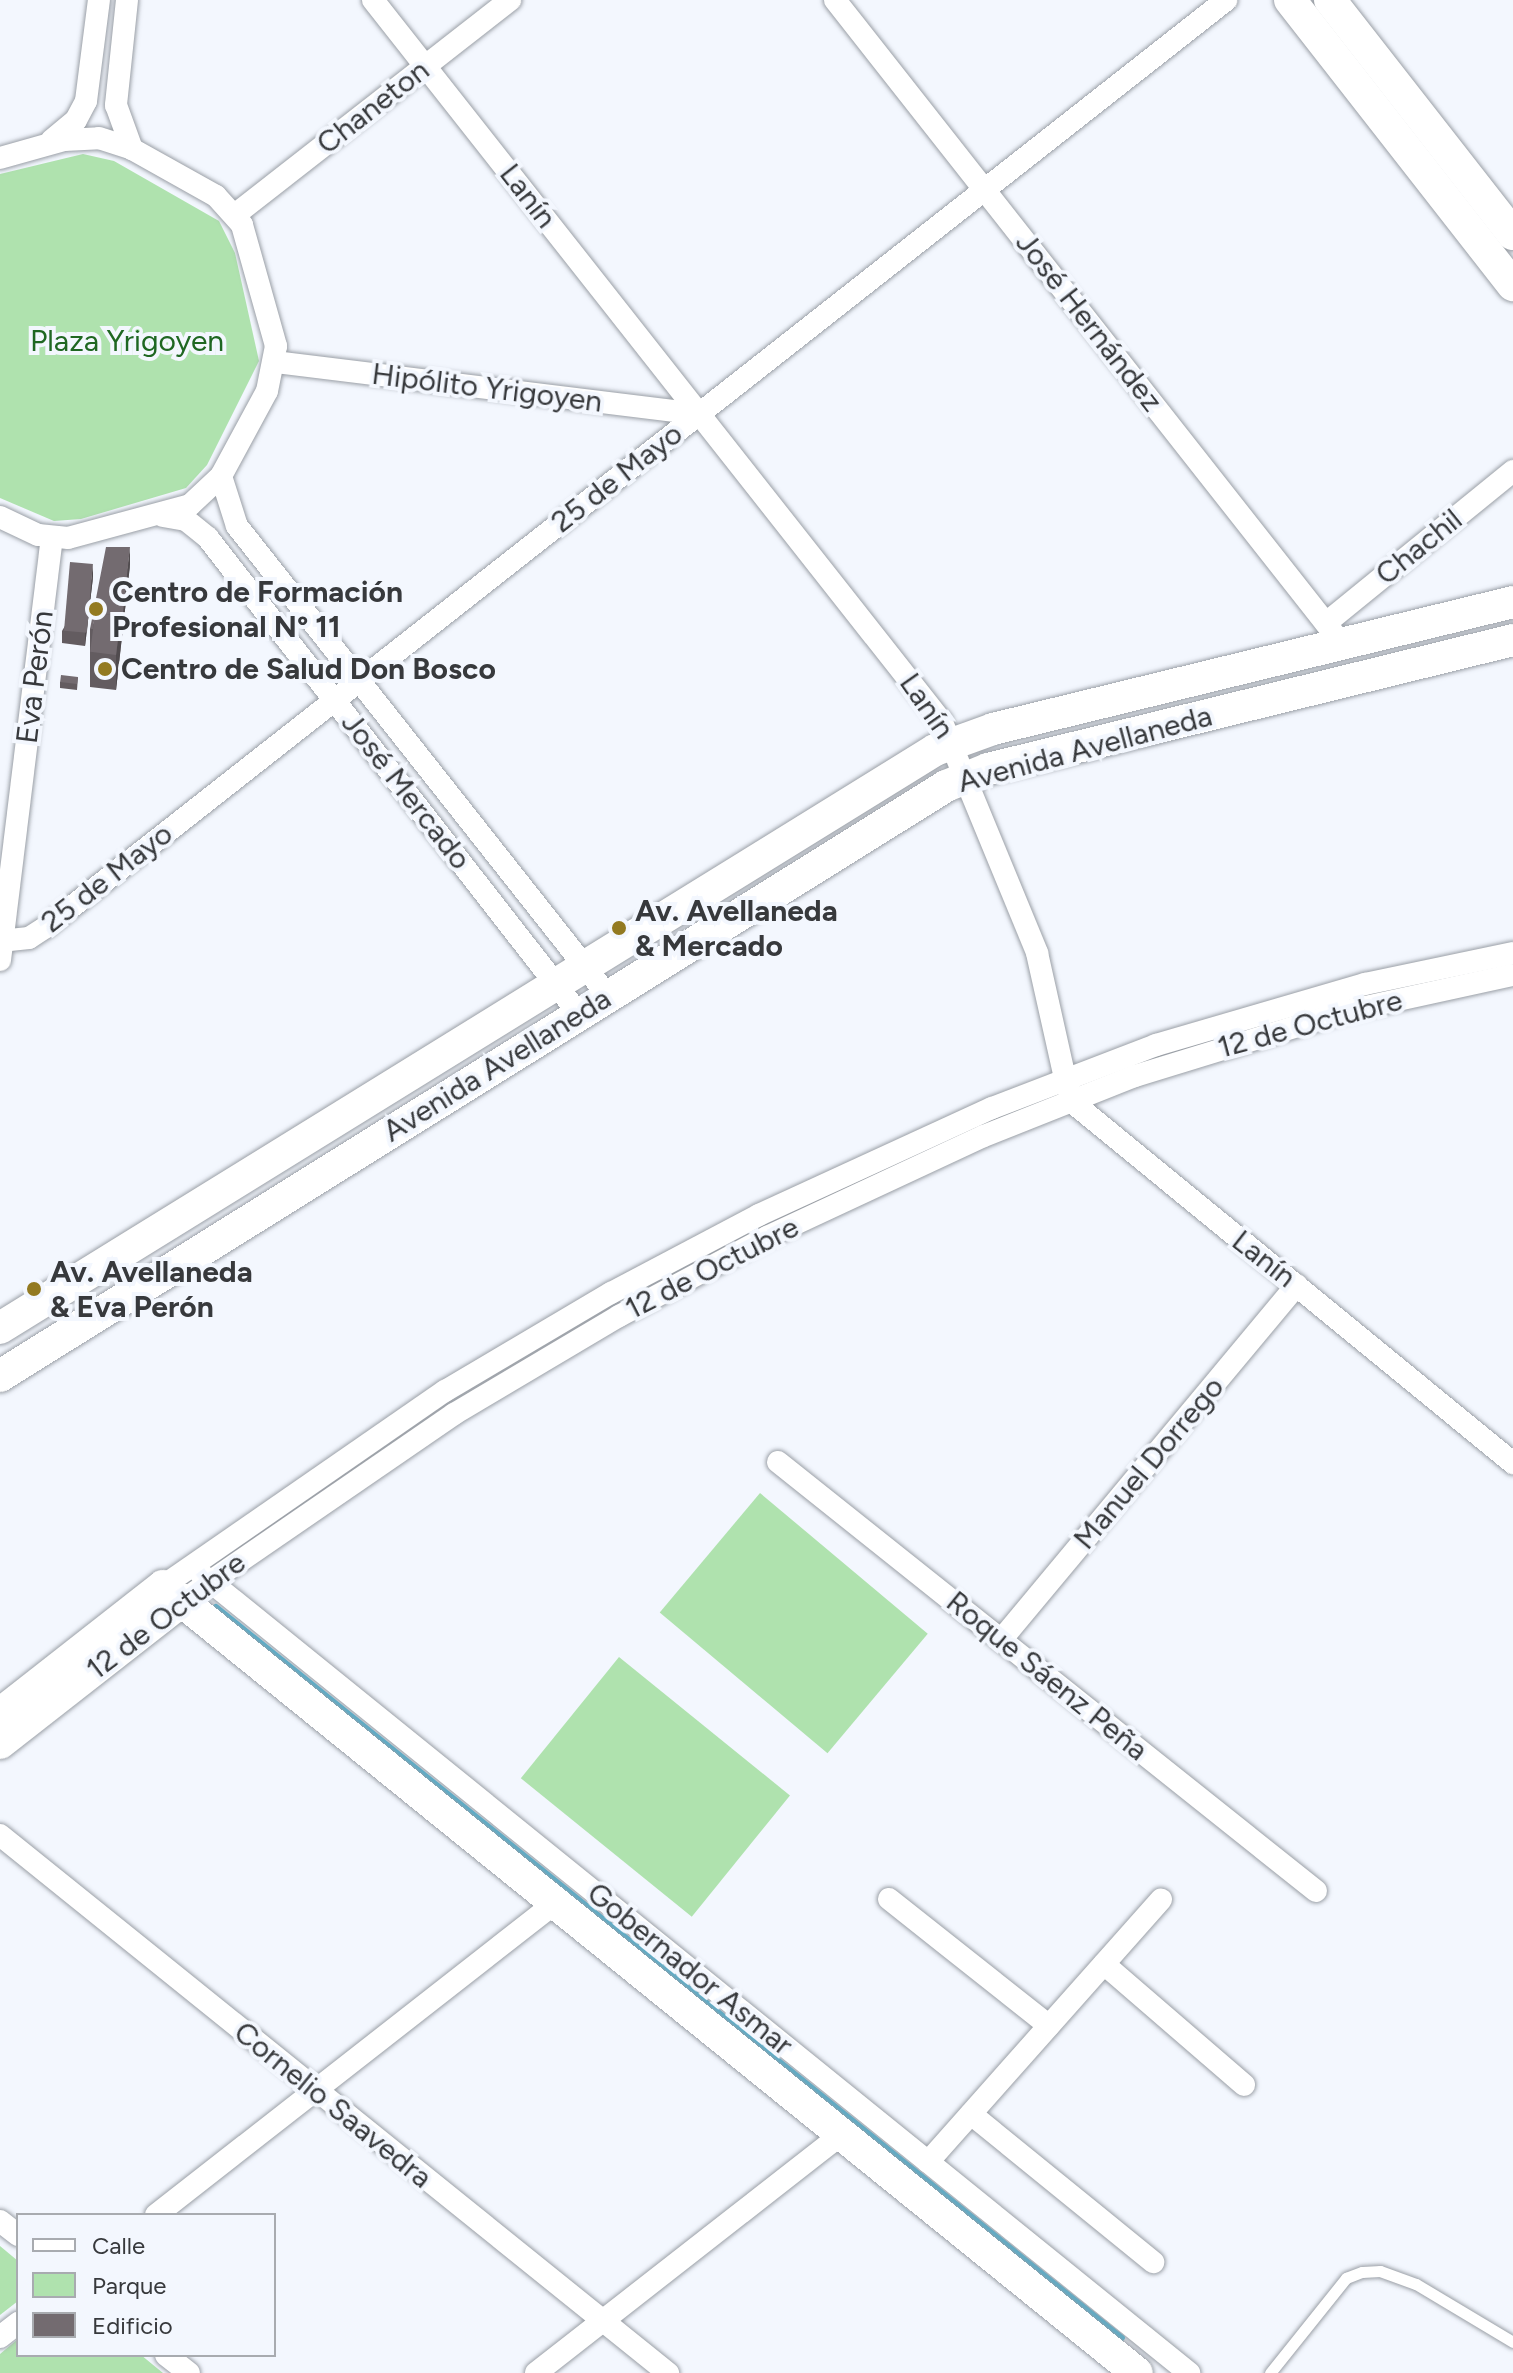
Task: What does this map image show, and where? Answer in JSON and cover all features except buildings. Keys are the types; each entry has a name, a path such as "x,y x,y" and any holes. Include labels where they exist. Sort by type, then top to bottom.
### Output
{"street":[{"path":"48,143 76,120 86,101 99,0"},
{"path":"127,0 116,105 132,149"},
{"name":"Lanín","path":"373,0 954,742 1037,953 1069,1090 1095,1126 1297,1285 1513,1463"},
{"name":"Chaneton","path":"236,214 510,0"},
{"name":"José Hernández","path":"835,0 1334,633 1359,647 1365,657 1362,673 1352,680"},
{"name":"25 de Mayo","path":"1,947 29,938 46,927 1226,0"},
{"path":"1290,0 1513,285"},
{"path":"1330,0 1513,234"},
{"path":"0,158 48,143 99,138 132,149 216,196 236,214 273,330 275,362 267,391 221,476 190,505 158,515 52,537 0,517"},
{"name":"Hipólito Yrigoyen","path":"275,362 699,414"},
{"name":"Chachil","path":"1334,633 1513,471"},
{"name":"José Mercado","path":"221,476 237,526 608,996"},
{"name":"José Mercado","path":"158,515 186,520 202,531 579,1014"},
{"name":"Eva Perón","path":"1,947 52,537"},
{"name":"Avenida Avellaneda","path":"0,1328 902,768 954,742 1334,633 1513,602"},
{"name":"Avenida Avellaneda","path":"0,1376 608,996 968,777 1513,640"},
{"name":"12 de Octubre","path":"0,1743 172,1594 191,1566 434,1398 635,1280 759,1215 1276,1008 1513,953"},
{"name":"12 de Octubre","path":"0,1714 172,1594 210,1581 431,1429 667,1289 1069,1090 1283,1029 1513,975"},
{"name":"Manuel Dorrego","path":"1001,1640 1297,1285"},
{"name":"Roque Sáenz Peña","path":"778,1462 1316,1891"},
{"name":"Gobernador Asmar","path":"191,1566 1186,2372"},
{"name":"Gobernador Asmar","path":"172,1594 842,2134 1129,2371"},
{"name":"Cornelio Saavedra","path":"0,1835 668,2373"},
{"path":"889,1899 1049,2026"},
{"path":"928,2162 1161,1900"},
{"path":"159,2213 555,1903"},
{"path":"1104,1964 1244,2085"},
{"path":"971,2114 1153,2262"},
{"path":"536,2373 842,2134"},
{"path":"0,2221 16,2233"},
{"path":"0,2337 16,2325"},
{"path":"1129,2371 1155,2345"},
{"path":"169,2357 189,2373"}],"lane":[{"path":"1270,2373 1346,2278 1362,2272 1380,2271 1416,2284 1513,2342"}],"green space":[{"name":"Plaza Yrigoyen","path":"83,154 114,161 219,221 235,253 259,361 207,465 186,488 81,519 54,521 0,498 0,174"},
{"path":"760,1493 928,1634 827,1753 660,1613"},
{"path":"619,1657 790,1795 692,1917 521,1778"},
{"path":"0,2246 16,2259 16,2303 0,2315"},
{"path":"16,2341 16,2357 143,2357 163,2373 0,2373 0,2354"}],"waterway":[{"path":"216,1607 1122,2338"}],"place":[{"name":"Centro de Formación Profesional N° 11","path":"96,609"},
{"name":"Centro de Salud Don Bosco","path":"105,669"},
{"name":"Av. Avellaneda & Mercado","path":"619,928"},
{"name":"Av. Avellaneda & Eva Perón","path":"34,1289"}]}
